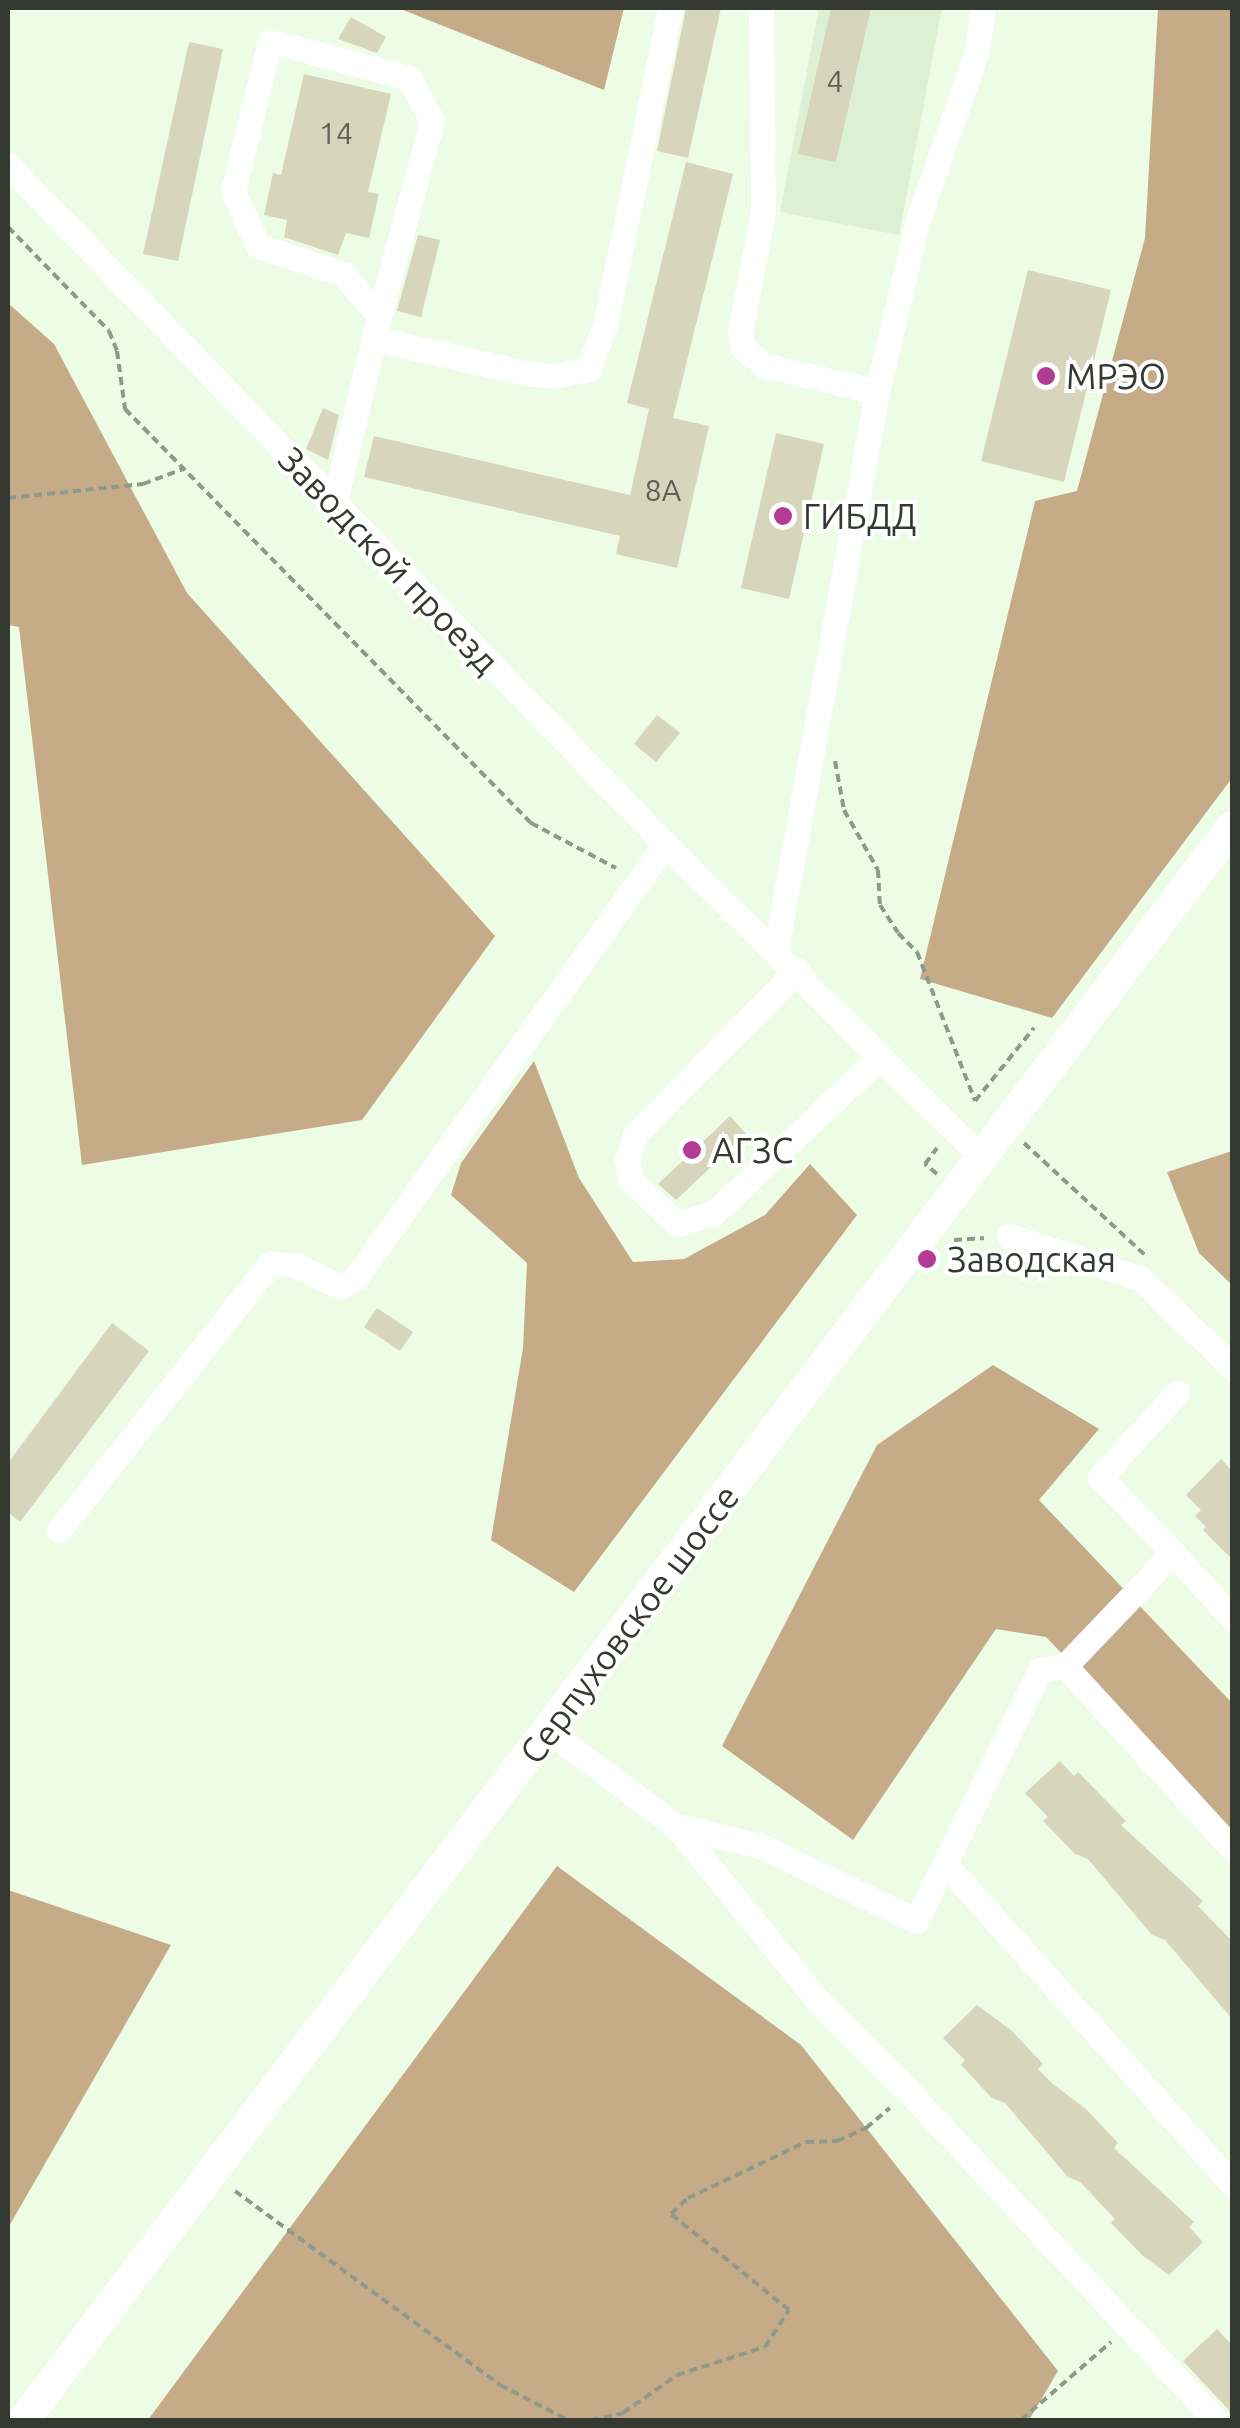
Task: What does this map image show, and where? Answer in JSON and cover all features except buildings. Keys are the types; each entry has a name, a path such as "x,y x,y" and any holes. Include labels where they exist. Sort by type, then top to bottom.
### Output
{"main road":[{"name":"Серпуховское шоссе","path":"24,2420 1232,827"}],"street":[{"path":"334,505 377,328 432,121 409,78 270,40 232,191 258,246 343,274 377,328 526,373 555,376 589,369 606,322 670,8"},
{"path":"761,8 763,211 740,333 743,348 763,364 877,392"},
{"path":"776,949 877,392 918,220 977,51 983,8"},
{"name":"Заводской проезд","path":"8,165 664,844 776,949 983,1159"},
{"path":"59,1530 270,1264 295,1265 340,1287 354,1279 664,844"},
{"path":"797,970 635,1134 626,1160 630,1179 677,1224 714,1213 881,1056"},
{"path":"1009,1236 1141,1279 1232,1368"},
{"path":"1177,1393 1100,1477 1232,1618"},
{"path":"676,1826 761,1846 916,1921 1040,1670 1065,1666 1173,1553"},
{"path":"1065,1666 1232,1848"},
{"path":"548,1731 676,1826 820,2003 908,2090 1216,2420"},
{"path":"945,1864 1232,2184"}],"path":[{"path":"8,227 109,332 117,351 125,409 531,823 638,879"},
{"path":"8,498 143,484 183,468"},
{"path":"818,720 834,758 844,810 878,870 880,905 898,933 917,952 975,1101 1034,1028"},
{"path":"1006,1126 1152,1261"},
{"path":"942,1242 1009,1236"},
{"path":"592,2420 623,2412 677,2375 765,2348 790,2310 671,2214 688,2198 806,2142 837,2141 866,2128 908,2090"},
{"path":"212,2173 470,2365 568,2420"},
{"path":"1021,2420 1129,2326"}],"shaded area":[{"path":"398,8 624,8 604,90"},
{"path":"819,8 942,8 899,235 780,212"},
{"path":"1158,8 1232,8 1232,778 1052,1018 920,979 1035,501 1077,491 1145,238"},
{"path":"8,303 54,344 187,593 495,936 362,1120 82,1165 19,627 8,625"},
{"path":"534,1061 579,1178 633,1262 684,1259 765,1215 810,1164 857,1215 574,1592 491,1540 523,1348 527,1263 451,1195 461,1163"},
{"path":"1232,1151 1232,1285 1199,1253 1167,1172"},
{"path":"993,1365 1099,1429 1039,1500 1232,1703 1232,1831 1046,1637 996,1629 853,1840 722,1746 877,1445"},
{"path":"557,1866 801,2045 1058,2371 1029,2420 148,2420"},
{"path":"8,1890 171,1945 8,2228"}],"place":[{"name":"МРЭО","path":"1046,376"},
{"name":"ГИБДД","path":"783,516"},
{"name":"АГЗС","path":"692,1150"},
{"name":"Заводская","path":"927,1259"}]}
